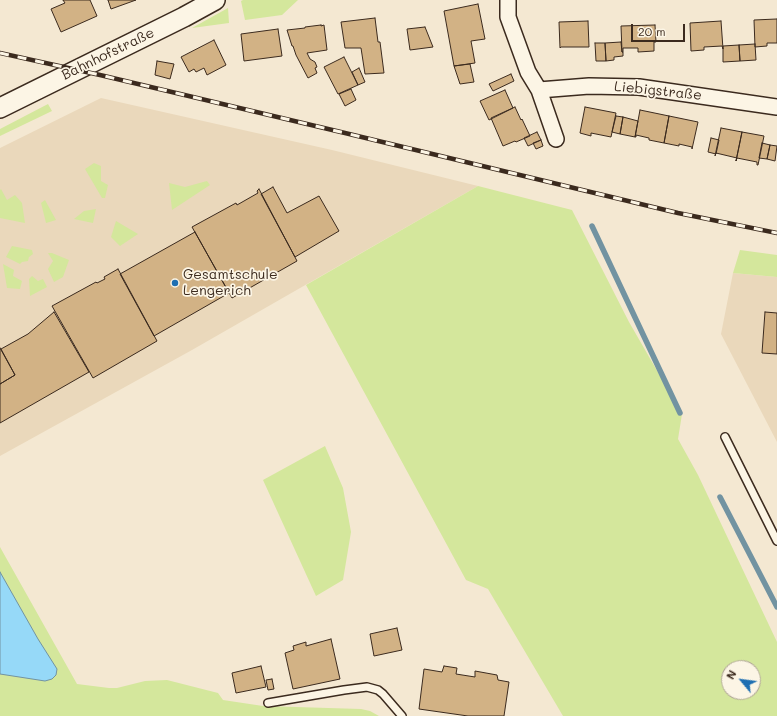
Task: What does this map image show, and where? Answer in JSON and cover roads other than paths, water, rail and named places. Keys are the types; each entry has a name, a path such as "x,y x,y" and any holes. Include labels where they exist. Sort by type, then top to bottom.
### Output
{"street":[{"name":"Bahnhofstraße","path":"0,108 184,17 214,0"},
{"path":"508,0 508,17 528,72 539,90 556,139"},
{"name":"Liebigstraße","path":"539,90 589,86 639,87 777,107"}],"lane":[{"path":"725,437 777,541"},
{"path":"268,702 367,687 378,690 383,694 402,716"}],"water":[{"path":"0,572 57,669 56,675 52,679 45,681 0,674"}],"waterway":[{"path":"592,226 680,413"},
{"path":"720,497 777,607"}],"railway":[{"path":"0,53 100,75 678,213 777,233"}],"place":[{"name":"Gesamtschule Lengerich","path":"175,283"}]}
